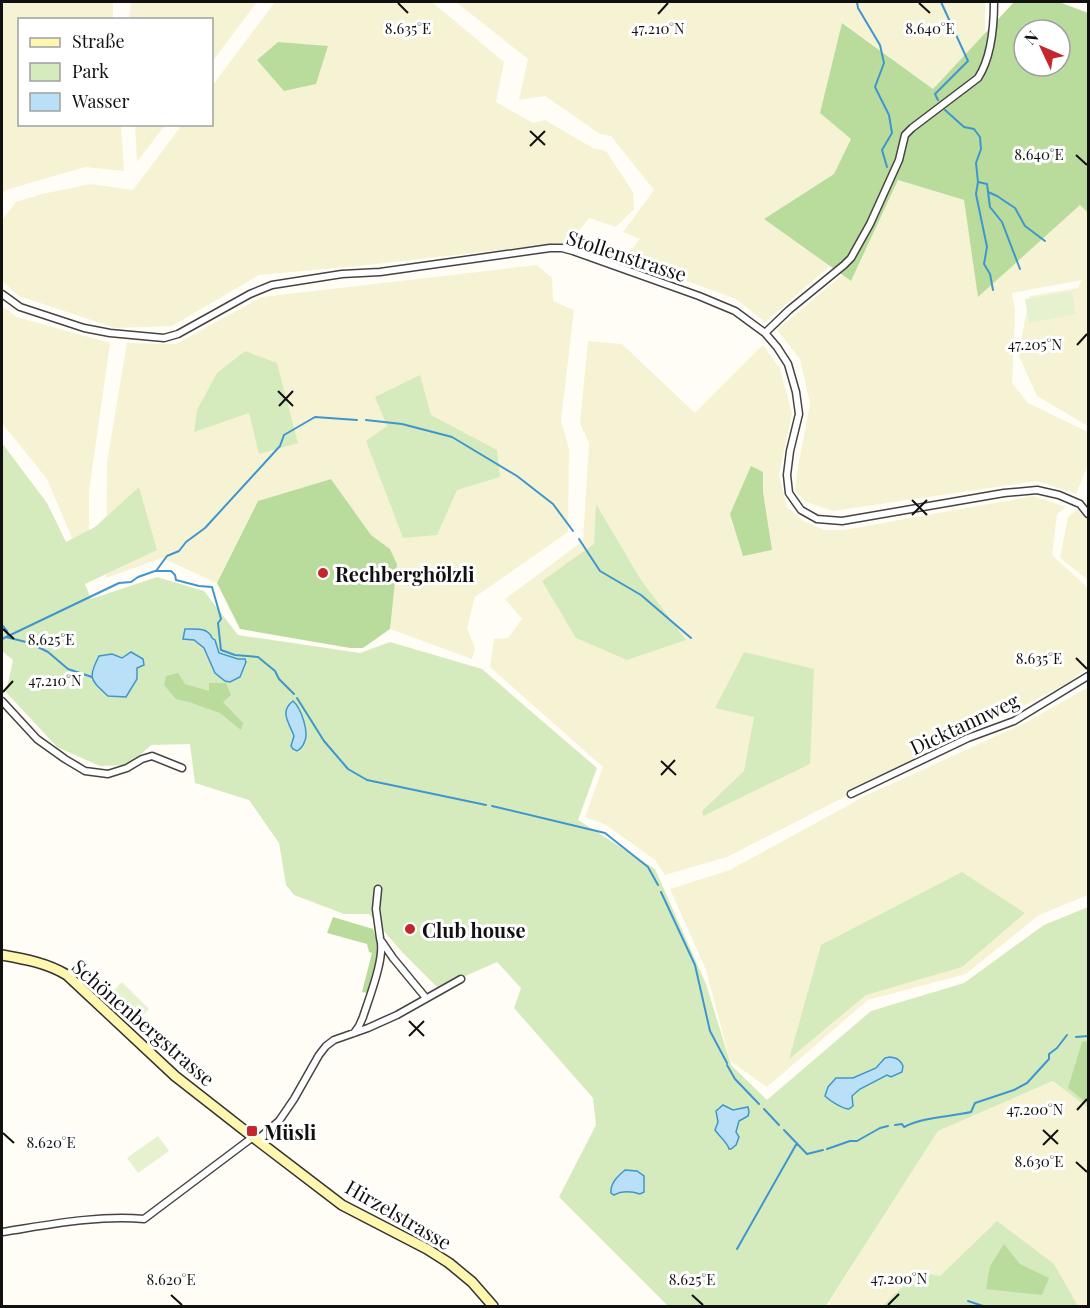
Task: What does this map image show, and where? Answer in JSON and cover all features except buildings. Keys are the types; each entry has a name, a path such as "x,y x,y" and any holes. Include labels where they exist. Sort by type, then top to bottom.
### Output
{"street":[{"path":"765,333 802,298 844,265 857,248 894,174 905,135 978,78 987,60 994,2"},
{"name":"Stollenstrasse","path":"2,294 20,307 84,328 164,338 178,334 250,294 272,285 342,274 380,272 562,248 735,311 765,333 788,364 796,392 799,414 790,451 787,475 789,493 801,510 817,519 842,521 1037,490 1059,495 1080,504 1089,513"},
{"name":"Dicktannweg","path":"851,794 968,738 1014,721 1089,676"},
{"path":"2,701 37,738 85,771 108,774 152,756 182,768"},
{"path":"354,1033 360,1026 381,957 376,909 378,889"},
{"path":"381,940 426,998"},
{"name":"Schönenbergstrasse","path":"2,955 39,962 67,975 160,1063 255,1138"},
{"path":"2,1232 125,1217 144,1219 279,1121 326,1046 334,1040 397,1015 461,979"},
{"name":"Hirzelstrasse","path":"255,1138 342,1205 427,1249 449,1263 472,1282 493,1306"}],"shaded area":[{"path":"2,2 113,2 113,18 18,18 18,126 121,126 124,171 85,167 6,190 2,194"},
{"path":"131,2 257,2 213,61 213,18 129,18"},
{"path":"275,2 432,2 504,62 496,102 533,123 545,120 593,148 606,151 633,192 634,209 616,227 589,218 571,242 259,275 172,326 115,328 19,296 2,281 2,220 16,202 91,184 133,190 181,126 213,126 213,85"},
{"path":"456,2 985,2 985,33 933,89 843,23 851,139 834,174 765,219 830,266 765,322 736,299 624,258 640,239 623,232 654,190 611,136 600,134 545,96 519,100 528,59"},
{"path":"135,126 164,126 137,162"},
{"path":"898,180 964,200 979,296 1080,205 1088,213 1088,426 1037,396 1018,354 1030,296 1078,288 1082,280 1012,293 1015,311 1012,383 1028,403 1088,432 1088,465 1076,494 1037,481 833,511 806,502 795,491 810,404 800,359 777,330 842,275 851,281"},
{"path":"537,265 552,278 553,301 574,310 561,420 569,449 568,532 475,597 467,628 475,648 472,659 390,629 397,564 390,549 371,535 331,479 258,501 217,583 162,558 106,578 107,462 127,343 176,344 262,297"},
{"path":"2,306 17,317 110,343 89,492 89,578 47,479 2,423"},
{"path":"588,341 622,344 695,413 763,345 780,369 792,413 779,475 787,507 804,521 824,530 844,530 1033,496 1066,507 1057,514 1052,555 1088,588 1088,668 1068,683 727,857 665,875 655,860 606,825 585,817 603,767 490,667 494,639 508,638 522,619 505,599 583,541 589,443 580,423"},
{"path":"1088,501 1088,580 1060,558 1068,517"},
{"path":"1088,687 1088,895 1039,915 966,974 868,1000 767,1087 730,1061 706,970 670,889 730,870 865,796 1029,721"},
{"path":"1053,1081 1088,1108 1088,1306 830,1306 829,1302 938,1131"}],"green space":[{"path":"1014,2 1059,2 1088,13 1088,213 1080,205 978,297 964,200 898,180 851,281 764,219 834,174 851,139 820,113 842,23 933,89"},
{"path":"278,42 328,46 316,84 284,91 257,60"},
{"path":"1072,291 1076,314 1029,323 1025,299"},
{"path":"245,351 277,363 298,443 259,454 249,413 194,432 197,410 217,373"},
{"path":"420,375 431,415 497,450 500,477 457,490 437,535 403,538 366,441 387,426 375,397"},
{"path":"2,443 47,503 66,542 95,527 139,487 157,550 85,584 91,599 157,577 204,591 238,635 360,653 390,642 482,669 597,768 578,820 655,869 706,984 731,1065 767,1100 871,1011 964,983 1044,925 1088,907 1088,1108 1053,1081 938,1131 826,1306 668,1306 559,1197 596,1125 593,1098 514,1008 521,988 497,962 438,988 369,914 344,914 294,895 286,885 279,843 249,800 195,783 190,744 151,745 129,765 100,766 57,747 6,692 13,660 2,651"},
{"path":"751,466 763,472 763,492 772,550 743,556 730,514"},
{"path":"331,479 371,535 390,549 397,564 390,629 363,648 350,648 240,629 217,583 258,501"},
{"path":"596,504 641,580 686,640 627,660 576,638 542,581 594,544"},
{"path":"744,652 814,669 810,764 703,816 702,811 744,771 754,717 715,708"},
{"path":"178,673 185,684 209,691 209,683 226,683 231,695 223,702 243,723 241,730 220,713 176,699 164,685 166,676"},
{"path":"962,872 1025,913 962,967 866,995 789,1059 821,945"},
{"path":"333,917 373,929 379,956 368,993 362,992 372,953 369,952 367,944 327,933"},
{"path":"122,982 149,1009 135,1023 108,996"},
{"path":"1088,1041 1088,1104 1068,1088 1082,1042"},
{"path":"158,1136 169,1151 138,1173 127,1158"},
{"path":"997,1221 1054,1264 1078,1306 882,1306 919,1272 940,1276"},
{"path":"1004,1244 1020,1264 1049,1278 1042,1295 986,1289 990,1266"}],"water":[{"path":"185,629 208,632 215,640 219,653 245,659 240,677 230,682 215,673 204,648 194,640 183,639"},
{"path":"131,652 143,659 144,665 137,668 137,679 126,697 108,696 98,686 92,675 99,656 112,654 122,658"},
{"path":"293,701 302,715 306,733 304,744 297,751 291,746 294,736 286,713"},
{"path":"890,1057 901,1062 902,1072 891,1077 887,1075 860,1089 852,1096 853,1106 849,1109 843,1108 825,1096 828,1087 836,1078 853,1078 876,1068 885,1058"},
{"path":"723,1105 733,1110 748,1107 749,1112 748,1116 739,1121 736,1132 739,1137 736,1145 731,1149 715,1130 718,1122 716,1111"},
{"path":"625,1170 637,1171 644,1176 644,1192 640,1194 624,1192 614,1195 611,1193 613,1183"}],"waterway":[{"path":"857,2 858,8 880,45 884,63 875,87 889,115 892,133 882,150 887,167"},
{"path":"938,100 935,94 968,61 941,2"},
{"path":"945,110 964,127 974,129 980,137 981,149 976,163 978,182 987,184 990,207 1002,222 1020,269"},
{"path":"978,182 976,194 987,247 984,264 990,274 993,290"},
{"path":"988,192 1015,208 1025,226 1045,241"},
{"path":"156,571 167,556 179,551 186,542 205,528 280,446 284,435 315,417 357,420"},
{"path":"366,420 402,424 452,437 517,476 553,504 573,531"},
{"path":"579,539 600,571 641,595 691,638"},
{"path":"2,639 119,583 131,582 155,571 171,571 176,580 212,587 221,619 218,623 221,650 235,655 258,657 275,671 279,679 294,694"},
{"path":"2,625 8,635"},
{"path":"6,637 30,643 48,652 68,669 92,677"},
{"path":"297,698 324,741 348,769 367,780 486,805"},
{"path":"492,806 605,833 648,867 658,885"},
{"path":"661,892 695,965 710,1031 727,1063"},
{"path":"895,1125 902,1124 904,1127 928,1119 971,1112 975,1103 1014,1090 1027,1083 1067,1035"},
{"path":"1076,1037 1088,1036"},
{"path":"727,1065 735,1079 759,1104"},
{"path":"764,1109 779,1125"},
{"path":"827,1149 850,1141 857,1141 888,1126"},
{"path":"784,1130 807,1154 823,1150"},
{"path":"737,1249 797,1143"},
{"path":"968,1301 983,1306"}],"place":[{"name":"Rechberghölzli","path":"323,573"},
{"name":"Club house","path":"410,929"},
{"name":"Müsli","path":"252,1131"}]}
